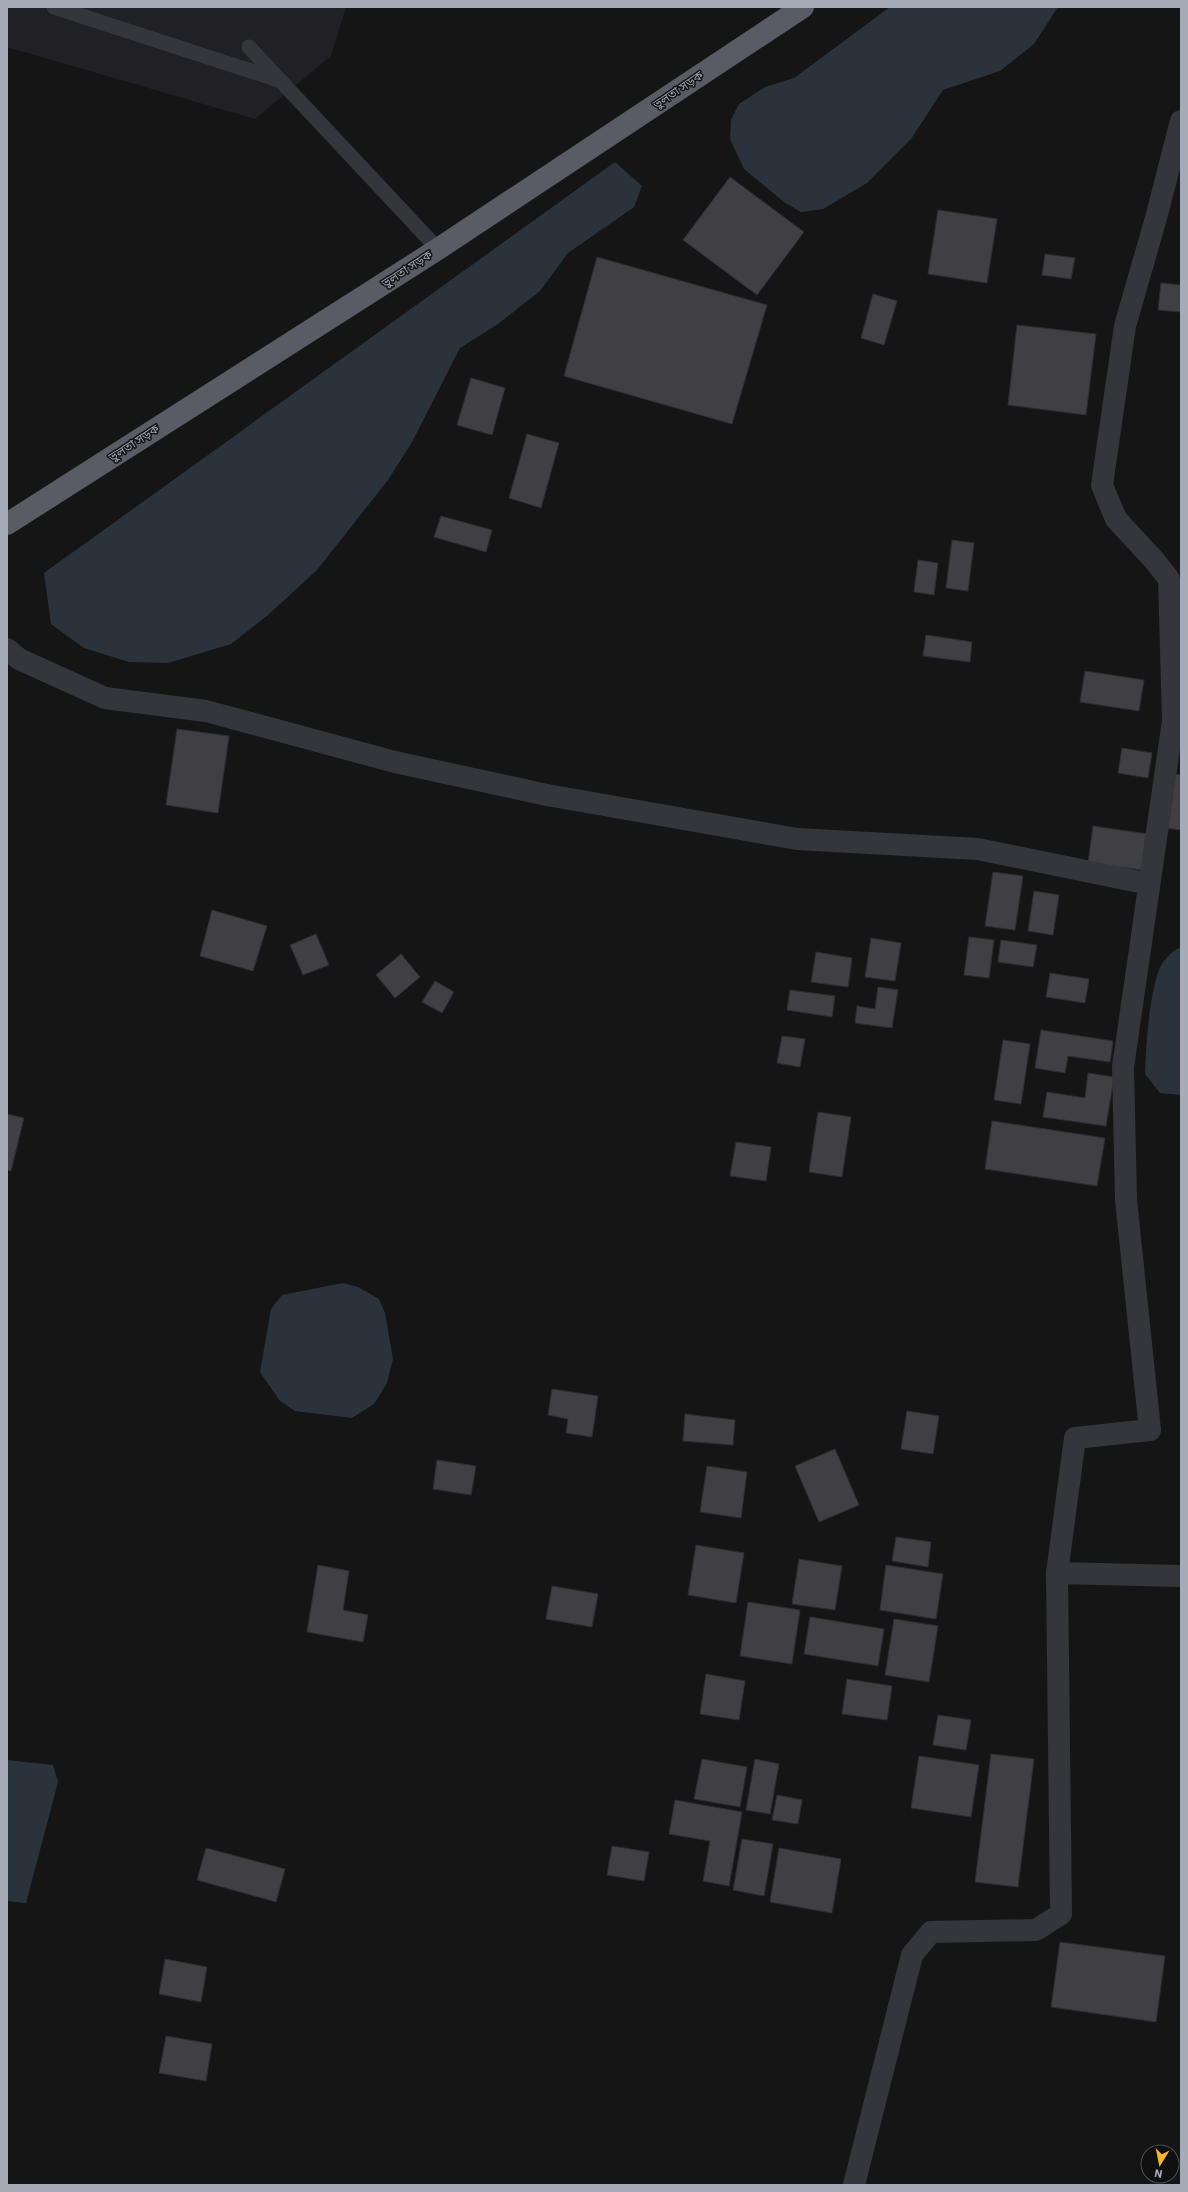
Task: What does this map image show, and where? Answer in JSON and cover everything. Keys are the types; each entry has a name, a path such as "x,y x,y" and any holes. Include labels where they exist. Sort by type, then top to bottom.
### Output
{"highway":[{"name":"ভুলতা সড়ক","path":"7,524 438,250 804,7"}],"street":[{"path":"854,2185 912,1956 931,1932 1036,1930 1061,1914 1057,1574 1075,1438 1150,1430 1126,1200 1123,1067 1173,721 1175,580 1116,519 1102,485 1126,326 1181,121"},
{"path":"7,649 19,659 106,698 206,710 395,762 547,795 797,839 978,849 1149,884"},
{"path":"1057,1574 1181,1576"}],"lane":[{"path":"54,7 280,80"},
{"path":"249,48 438,250"}],"shaded area":[{"path":"7,7 346,7 331,56 255,119 7,47"},
{"path":"890,7 1058,7 1034,44 1000,71 943,90 911,139 867,183 823,209 801,212 784,202 744,169 730,139 731,120 739,104 765,87 794,78"},
{"path":"615,162 642,186 634,207 568,253 540,291 498,324 460,348 412,442 388,480 317,570 268,615 231,644 168,663 129,662 84,648 51,624 44,573"},
{"path":"1181,947 1181,1095 1160,1093 1145,1074 1148,1023 1152,996 1159,969 1167,957"},
{"path":"343,1283 358,1287 379,1299 385,1313 393,1359 387,1383 374,1404 352,1418 295,1411 280,1401 260,1372 271,1309 282,1295"},
{"path":"7,1760 53,1765 58,1782 26,1903 7,1901"}],"building":[{"path":"730,177 804,232 757,295 683,240"},
{"path":"938,210 997,219 987,283 928,274"},
{"path":"1045,254 1075,258 1071,279 1042,275"},
{"path":"597,257 767,305 732,424 564,376"},
{"path":"1161,283 1181,285 1181,312 1158,310"},
{"path":"873,294 897,301 884,345 861,338"},
{"path":"1017,325 1096,334 1086,415 1008,405"},
{"path":"471,378 505,388 492,435 457,425"},
{"path":"527,434 559,443 541,508 509,498"},
{"path":"441,516 492,530 486,552 434,537"},
{"path":"952,540 974,543 968,591 946,588"},
{"path":"918,560 938,563 934,595 914,592"},
{"path":"926,635 972,642 970,662 923,656"},
{"path":"1085,671 1144,680 1139,711 1080,702"},
{"path":"177,729 229,736 218,813 166,805"},
{"path":"1122,748 1152,753 1148,778 1118,773"},
{"path":"1174,774 1181,775 1181,830 1166,828"},
{"path":"1093,826 1148,834 1142,870 1088,863"},
{"path":"993,872 1023,876 1015,930 985,926"},
{"path":"1034,891 1059,895 1053,935 1028,931"},
{"path":"212,910 267,926 253,971 200,956"},
{"path":"316,934 329,965 303,975 290,945"},
{"path":"969,937 994,940 989,978 964,975"},
{"path":"871,938 901,943 895,981 865,977"},
{"path":"1001,940 1037,945 1033,967 998,962"},
{"path":"816,952 852,958 848,987 811,982"},
{"path":"401,954 420,977 395,998 376,975"},
{"path":"1050,973 1089,979 1085,1003 1046,997"},
{"path":"435,981 454,992 442,1013 422,1002"},
{"path":"878,987 898,990 892,1028 855,1023 857,1006 875,1009"},
{"path":"790,990 835,996 832,1017 787,1010"},
{"path":"1041,1030 1113,1041 1110,1062 1068,1056 1065,1073 1035,1068"},
{"path":"782,1036 805,1039 800,1067 777,1063"},
{"path":"1003,1040 1030,1044 1021,1104 994,1100"},
{"path":"1088,1073 1114,1077 1106,1126 1043,1117 1047,1092 1085,1098"},
{"path":"818,1112 851,1117 842,1177 809,1172"},
{"path":"7,1114 24,1118 11,1171 7,1170"},
{"path":"992,1121 1105,1138 1097,1186 985,1169"},
{"path":"736,1142 771,1147 766,1181 730,1176"},
{"path":"552,1389 598,1396 592,1437 566,1433 568,1419 548,1415"},
{"path":"907,1411 939,1416 933,1454 901,1449"},
{"path":"685,1414 735,1420 733,1445 683,1441"},
{"path":"835,1449 859,1505 819,1522 795,1466"},
{"path":"437,1460 476,1466 471,1495 433,1489"},
{"path":"707,1466 747,1472 741,1518 700,1512"},
{"path":"896,1537 931,1542 928,1567 892,1561"},
{"path":"696,1545 744,1553 736,1603 688,1595"},
{"path":"799,1559 842,1566 835,1610 792,1604"},
{"path":"318,1565 349,1571 343,1610 368,1615 363,1642 307,1632"},
{"path":"886,1565 943,1574 936,1619 880,1610"},
{"path":"552,1586 598,1594 592,1627 546,1619"},
{"path":"748,1602 800,1610 792,1664 740,1656"},
{"path":"810,1617 884,1629 878,1666 804,1654"},
{"path":"894,1619 938,1626 929,1682 885,1675"},
{"path":"706,1674 745,1681 739,1720 700,1714"},
{"path":"847,1679 892,1686 887,1720 842,1714"},
{"path":"938,1715 971,1720 966,1750 933,1745"},
{"path":"991,1754 1034,1759 1018,1887 975,1882"},
{"path":"919,1756 979,1765 971,1817 911,1808"},
{"path":"702,1759 747,1767 740,1807 694,1799"},
{"path":"755,1759 779,1764 770,1814 746,1810"},
{"path":"777,1795 802,1800 798,1824 772,1820"},
{"path":"675,1800 742,1812 729,1886 703,1881 710,1841 669,1834"},
{"path":"742,1839 773,1844 764,1896 733,1890"},
{"path":"612,1846 649,1852 644,1881 607,1875"},
{"path":"206,1848 285,1869 276,1902 197,1880"},
{"path":"779,1848 841,1859 832,1913 770,1902"},
{"path":"1060,1942 1165,1956 1156,2022 1051,2007"},
{"path":"165,1959 207,1967 201,2002 159,1994"},
{"path":"166,2036 212,2044 206,2081 159,2073"}]}
